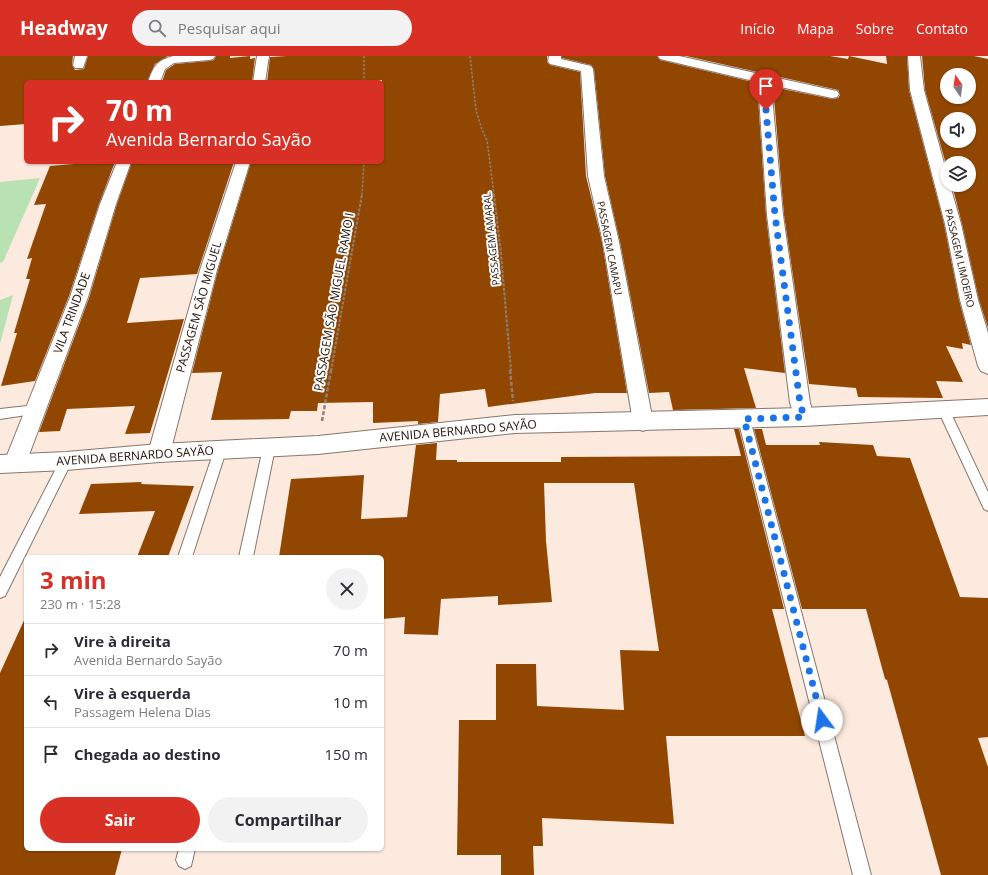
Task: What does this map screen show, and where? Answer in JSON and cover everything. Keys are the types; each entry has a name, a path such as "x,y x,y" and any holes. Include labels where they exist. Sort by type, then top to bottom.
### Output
{"street":[{"path":"155,80 160,68 165,62 209,56"},
{"path":"259,80 263,56"},
{"name":"PASSAGEM CAMAPU","path":"555,56 554,61 587,69 588,72 596,176 611,242 642,416"},
{"path":"664,56 764,80 832,94"},
{"name":"PASSAGEM LIMOEIRO","path":"914,56 917,90 953,224 969,300 988,366"},
{"path":"764,80 775,215 802,410"},
{"name":"VILA TRINDADE","path":"7,464 36,410 79,297 108,204 123,164"},
{"name":"PASSAGEM SÃO MIGUEL","path":"159,453 196,316 233,190 242,164"},
{"name":"AVENIDA BERNARDO SAYÃO","path":"7,464 66,461 159,453 318,445 515,424 642,416 744,419 802,410 988,407"}],"lane":[{"path":"943,408 988,505"},
{"path":"0,414 36,410"},
{"path":"744,419 862,875"},
{"path":"246,555 269,448"},
{"path":"186,555 220,451"},
{"path":"0,590 66,461"}],"path":[{"path":"364,56 364,80"},
{"name":"PASSAGEM AMARAL","path":"470,56 475,106 481,131 487,140 500,247 515,424"},
{"name":"PASSAGEM SÃO MIGUEL RAMO I","path":"318,445 362,196 364,164"}],"green space":[{"path":"40,178 3,262 0,263 0,182"},
{"path":"13,295 0,344 0,300"}],"building":[{"path":"0,56 73,56 72,65 75,70 84,69 88,56 168,56 155,64 148,80 24,80 24,124 0,126"},
{"path":"216,56 230,56 230,58 250,56 250,59 255,58 252,80 163,80 166,70 175,64 214,60"},
{"path":"547,56 547,62 550,65 580,72 586,176 602,242 627,393 595,393 488,407 485,389 440,394 438,422 418,424 418,421 373,423 373,402 318,403 317,411 291,411 289,419 211,420 222,372 192,373 218,270 250,164 384,164 384,80 267,80 270,57"},
{"path":"562,56 657,56 660,60 757,83 766,215 785,373 744,368 756,408 673,410 669,392 649,393 620,242 605,176 594,69 591,65 562,58"},
{"path":"686,56 830,56 848,59 849,56 887,64 886,56 907,56 909,90 944,224 959,300 971,345 962,343 963,349 946,346 963,382 936,381 943,398 858,397 856,388 809,384 784,215 773,87 832,99 838,98 840,95 838,90"},
{"path":"922,56 974,56 988,59 988,328 979,300 954,192 976,192 976,156 944,156 941,148 976,148 976,112 940,112 940,143 925,90"},
{"path":"74,164 114,164 99,204 69,296 35,381 1,386 17,333 14,333 30,279 26,279 32,258 27,259 46,204 34,205 50,166"},
{"path":"131,164 233,164 197,274 140,278 127,323 184,319 150,433 125,434 135,406 67,409 60,431 39,432 89,298 117,204"},
{"path":"734,429 739,429 784,609 772,609 805,736 666,736 674,824 542,818 543,846 533,846 534,875 501,875 501,855 457,855 459,720 496,720 496,664 536,664 537,706 624,710 620,650 659,651 634,483 544,483 546,541 552,602 498,605 498,596 441,599 438,635 404,634 405,617 384,619 384,555 279,555 291,479 364,475 361,519 407,517 416,445 437,443 436,460 457,460 457,462 561,462 561,457 741,456"},
{"path":"754,429 762,429 766,445 820,445 819,442 873,445 877,456 910,458 960,597 988,598 988,737 978,738 988,767 988,875 941,875 866,609 802,609"},
{"path":"142,482 141,484 194,486 169,555 138,555 155,511 79,514 91,484"},
{"path":"24,620 24,851 121,851 115,875 0,875 0,673"}],"route":[{"path":"766,110 775,215 800,403 804,417 744,419 822,720"}]}
